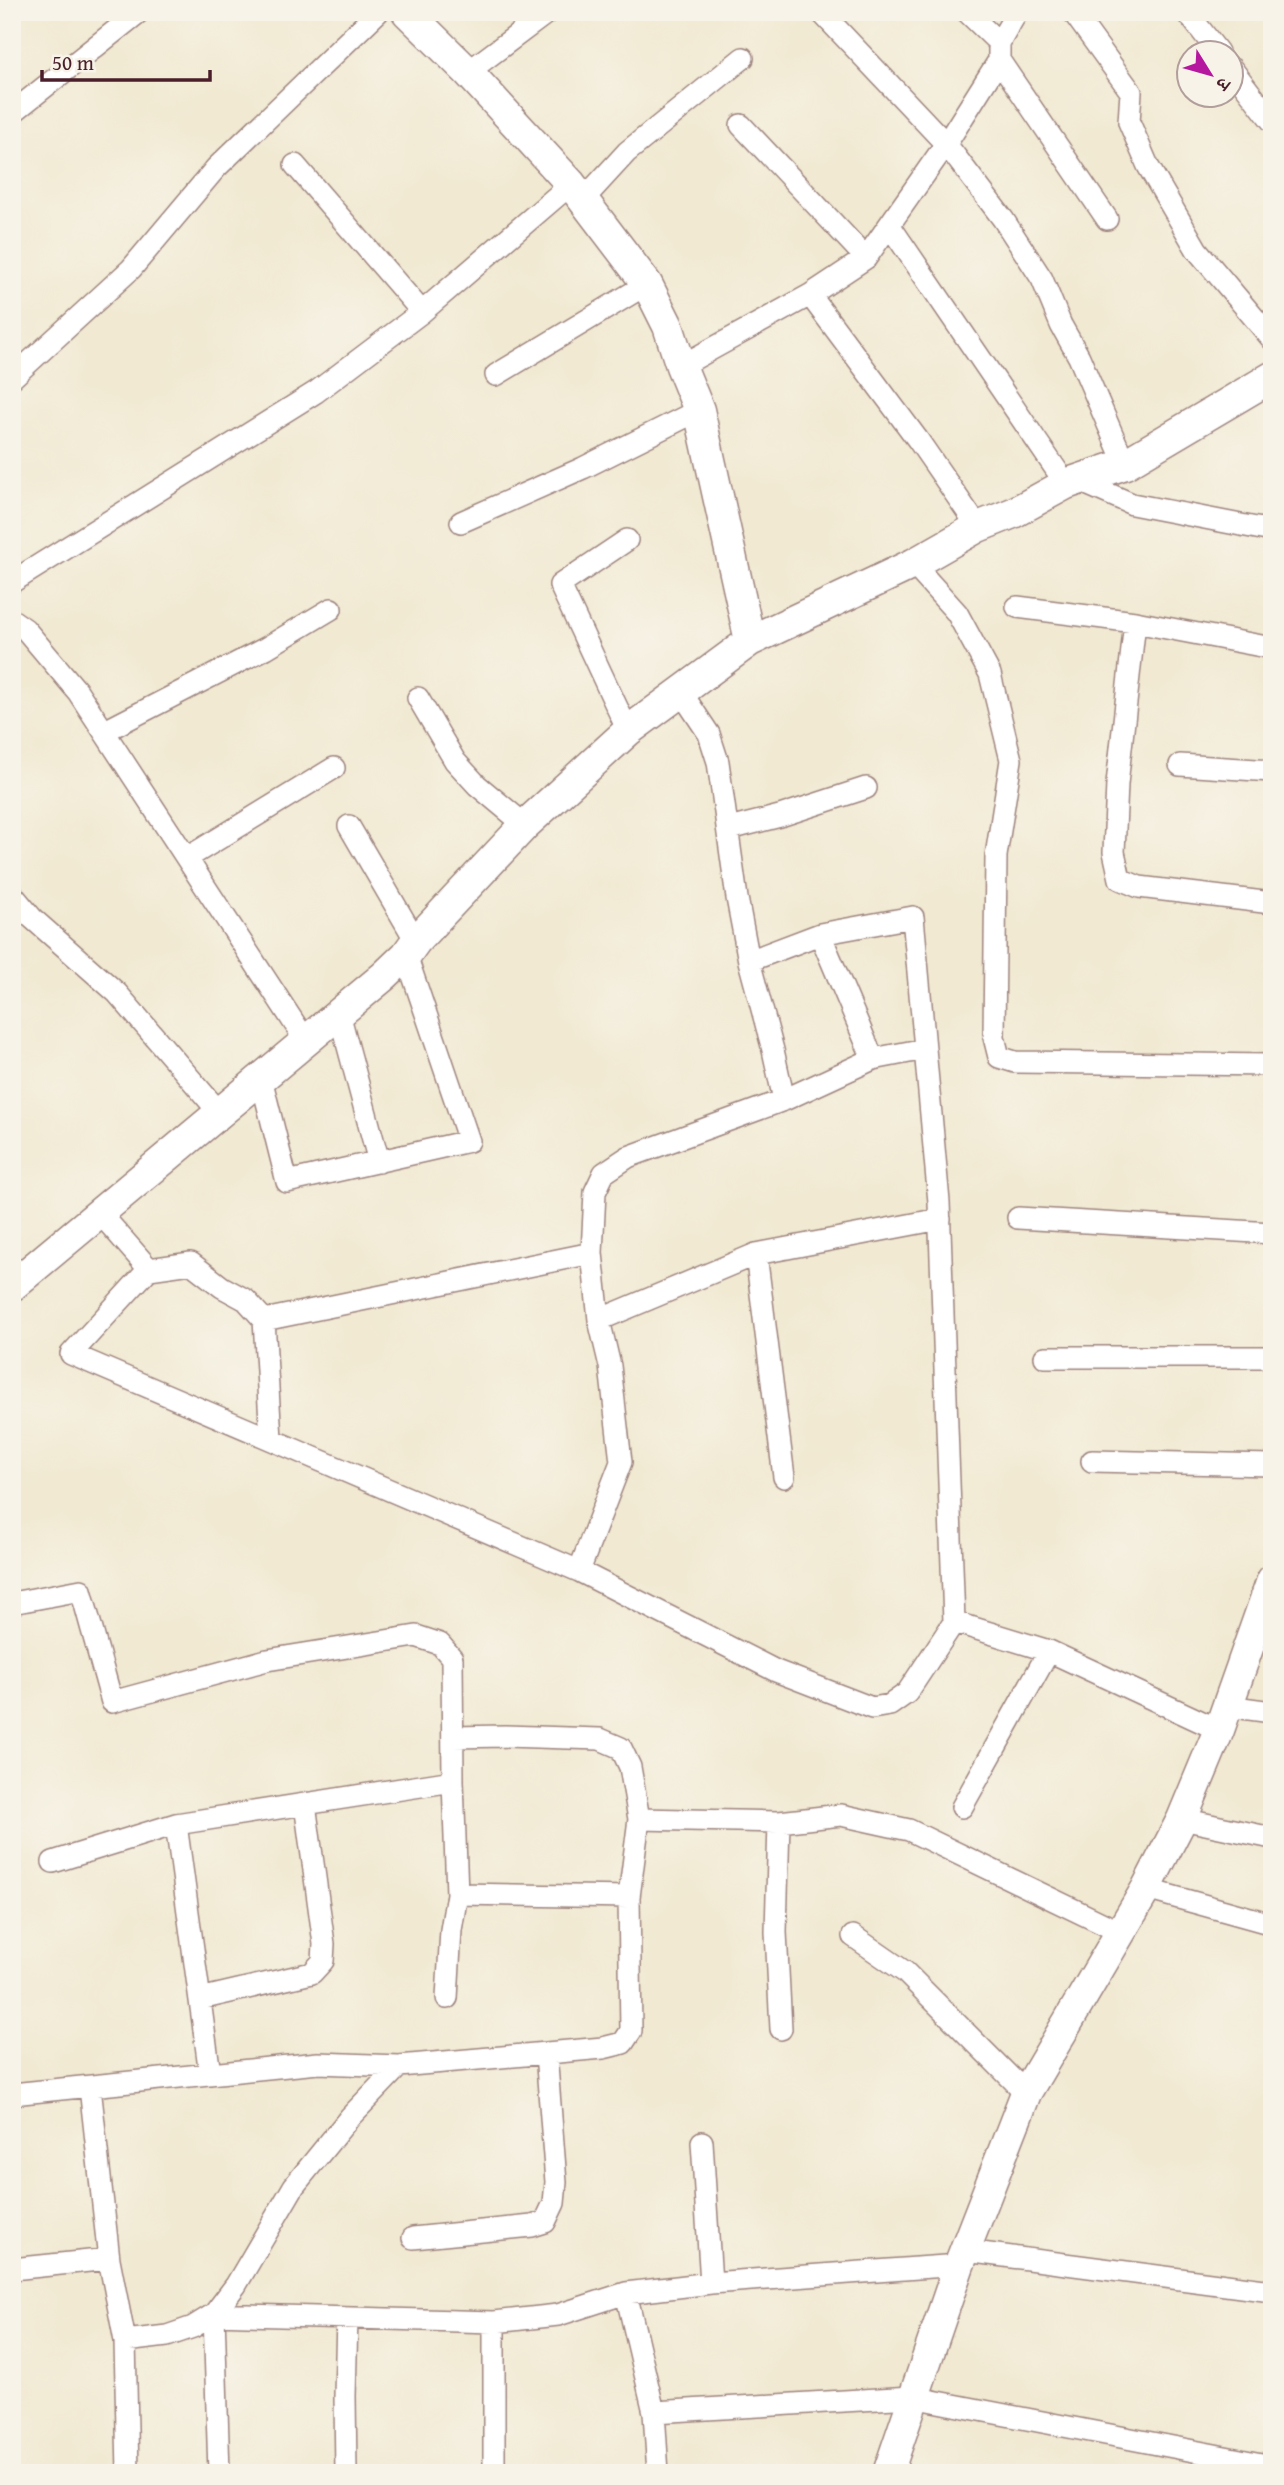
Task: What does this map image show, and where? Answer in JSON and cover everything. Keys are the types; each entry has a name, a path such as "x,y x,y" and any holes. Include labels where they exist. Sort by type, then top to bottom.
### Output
{"street":[{"path":"12,113 139,12"},
{"path":"12,379 131,269 216,168 377,12"},
{"path":"407,12 468,72 577,192 647,284 668,326 699,410 750,640"},
{"path":"468,72 548,12"},
{"path":"821,12 946,144 1003,219 1042,279 1061,325 1079,356 1125,464"},
{"path":"967,12 999,52 1107,219"},
{"path":"681,366 810,295 866,258 946,144 999,52 1017,12"},
{"path":"1073,12 1131,92 1129,122 1148,166 1197,250 1272,339"},
{"path":"1187,12 1207,38"},
{"path":"12,582 316,391 577,192 743,58"},
{"path":"1246,88 1272,121"},
{"path":"741,125 866,258"},
{"path":"295,165 422,312"},
{"path":"890,226 1071,482 1132,504 1272,531"},
{"path":"496,375 647,284"},
{"path":"810,295 918,440 978,527"},
{"path":"12,1286 306,1041 411,948 525,825 628,731 750,640 913,564 978,527 1013,513 1071,482 1125,464 1272,377"},
{"path":"461,522 583,468 699,410"},
{"path":"627,540 560,585 628,731"},
{"path":"913,564 957,613 990,674 1011,760 996,856 994,1037 999,1056 1015,1062 1272,1065"},
{"path":"1017,607 1135,622 1272,648"},
{"path":"105,731 265,648 331,609"},
{"path":"12,620 25,629 105,731 306,1041"},
{"path":"1135,622 1116,783 1114,852 1120,879 1139,887 1272,903"},
{"path":"681,692 709,734 718,762 737,898 749,961 784,1100"},
{"path":"418,698 455,761 477,785 525,825"},
{"path":"1180,765 1272,771"},
{"path":"187,858 334,768"},
{"path":"729,829 866,788"},
{"path":"261,1078 287,1182 469,1141 411,948 349,825"},
{"path":"12,894 32,918 117,993 219,1112"},
{"path":"271,1439 264,1320 246,1300 222,1287 191,1263 149,1269 71,1354 579,1571 776,1671 872,1708 890,1705 906,1693 954,1622 940,1219 913,917 821,934 749,961"},
{"path":"821,934 873,1059"},
{"path":"338,1013 379,1162"},
{"path":"579,1571 621,1462 610,1366 599,1320 592,1253 595,1192 604,1173 628,1157 784,1100 873,1059 925,1049"},
{"path":"99,1213 149,1269"},
{"path":"599,1320 756,1254 940,1219"},
{"path":"1018,1219 1272,1233"},
{"path":"264,1320 592,1253"},
{"path":"756,1254 784,1477"},
{"path":"1045,1357 1272,1357"},
{"path":"1092,1461 1272,1465"},
{"path":"888,2473 962,2258 1026,2093 1146,1889 1182,1819 1223,1718 1272,1580"},
{"path":"12,1603 81,1590 111,1702 267,1660 416,1636 440,1644 452,1658 457,1894 451,1930 447,1998"},
{"path":"954,1622 1049,1651 1223,1718 1272,1712"},
{"path":"962,1807 1049,1651"},
{"path":"12,2094 318,2063 400,2066 603,2048 623,2043 631,2031 629,1897 639,1819 630,1767 621,1748 600,1740 453,1737"},
{"path":"53,1862 176,1824 453,1781"},
{"path":"200,1999 312,1973 323,1961 324,1944 306,1804"},
{"path":"639,1819 779,1822 841,1815 909,1830 1120,1932"},
{"path":"1182,1819 1272,1838"},
{"path":"779,1822 776,1931 781,2029"},
{"path":"176,1824 210,2074"},
{"path":"1146,1889 1272,1924"},
{"path":"457,1894 629,1897"},
{"path":"853,1936 905,1972 1026,2093"},
{"path":"413,2238 531,2226 545,2222 554,2203 556,2182 546,2053"},
{"path":"125,2341 167,2336 193,2327 214,2314 236,2285 262,2236 294,2186 350,2117 400,2066"},
{"path":"90,2087 109,2259 125,2341 128,2473"},
{"path":"702,2142 711,2283"},
{"path":"214,2314 494,2322 558,2315 626,2293 962,2258 1272,2291"},
{"path":"12,2269 109,2259"},
{"path":"626,2293 654,2412 658,2473"},
{"path":"214,2314 219,2473"},
{"path":"346,2473 347,2318"},
{"path":"494,2322 494,2473"},
{"path":"654,2412 912,2397 1272,2466"}]}
